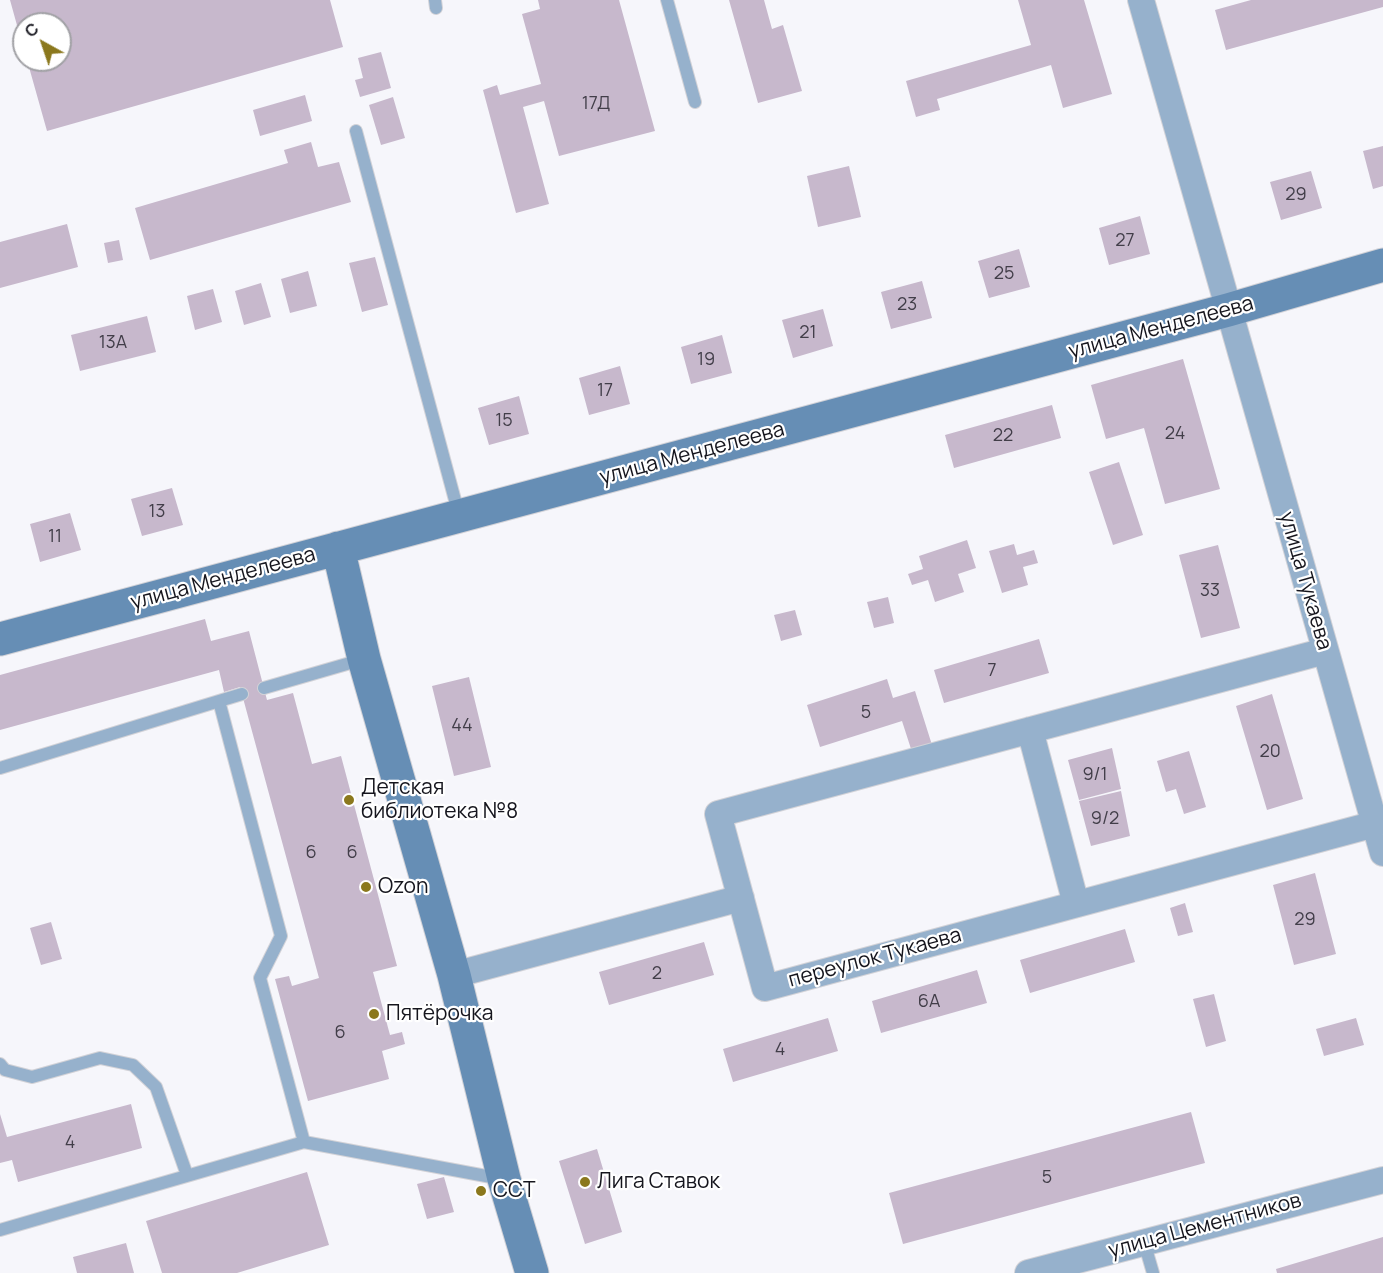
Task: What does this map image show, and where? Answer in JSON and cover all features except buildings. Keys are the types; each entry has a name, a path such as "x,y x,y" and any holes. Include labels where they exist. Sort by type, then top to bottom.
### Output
{"street":[{"name":"улица Тукаева","path":"1141,0 1383,853"},
{"name":"улица Менделеева","path":"0,639 1228,310 1383,265"},
{"path":"338,548 364,659 454,975 504,1179 532,1273"},
{"name":"переулок Тукаева","path":"1325,651 718,814 765,988 1375,824"},
{"path":"1030,730 1076,904"},
{"path":"454,975 741,898"},
{"name":"улица Цементников","path":"1028,1273 1383,1180"}],"lane":[{"path":"667,0 695,102"},
{"path":"356,131 460,516"},
{"path":"264,688 364,659"},
{"path":"0,768 242,694"},
{"path":"219,701 282,936 261,978 304,1142"},
{"path":"0,1064 5,1070 32,1077 100,1058 133,1065 156,1087 187,1175"},
{"path":"0,1230 304,1142 504,1179"},
{"path":"1144,1242 1153,1273"}],"place":[{"name":"Детская библиотека №8","path":"349,800"},
{"name":"Ozon","path":"366,887"},
{"name":"Пятёрочка","path":"374,1014"},
{"name":"Лига Ставок","path":"585,1182"},
{"name":"ССТ","path":"481,1191"}]}
